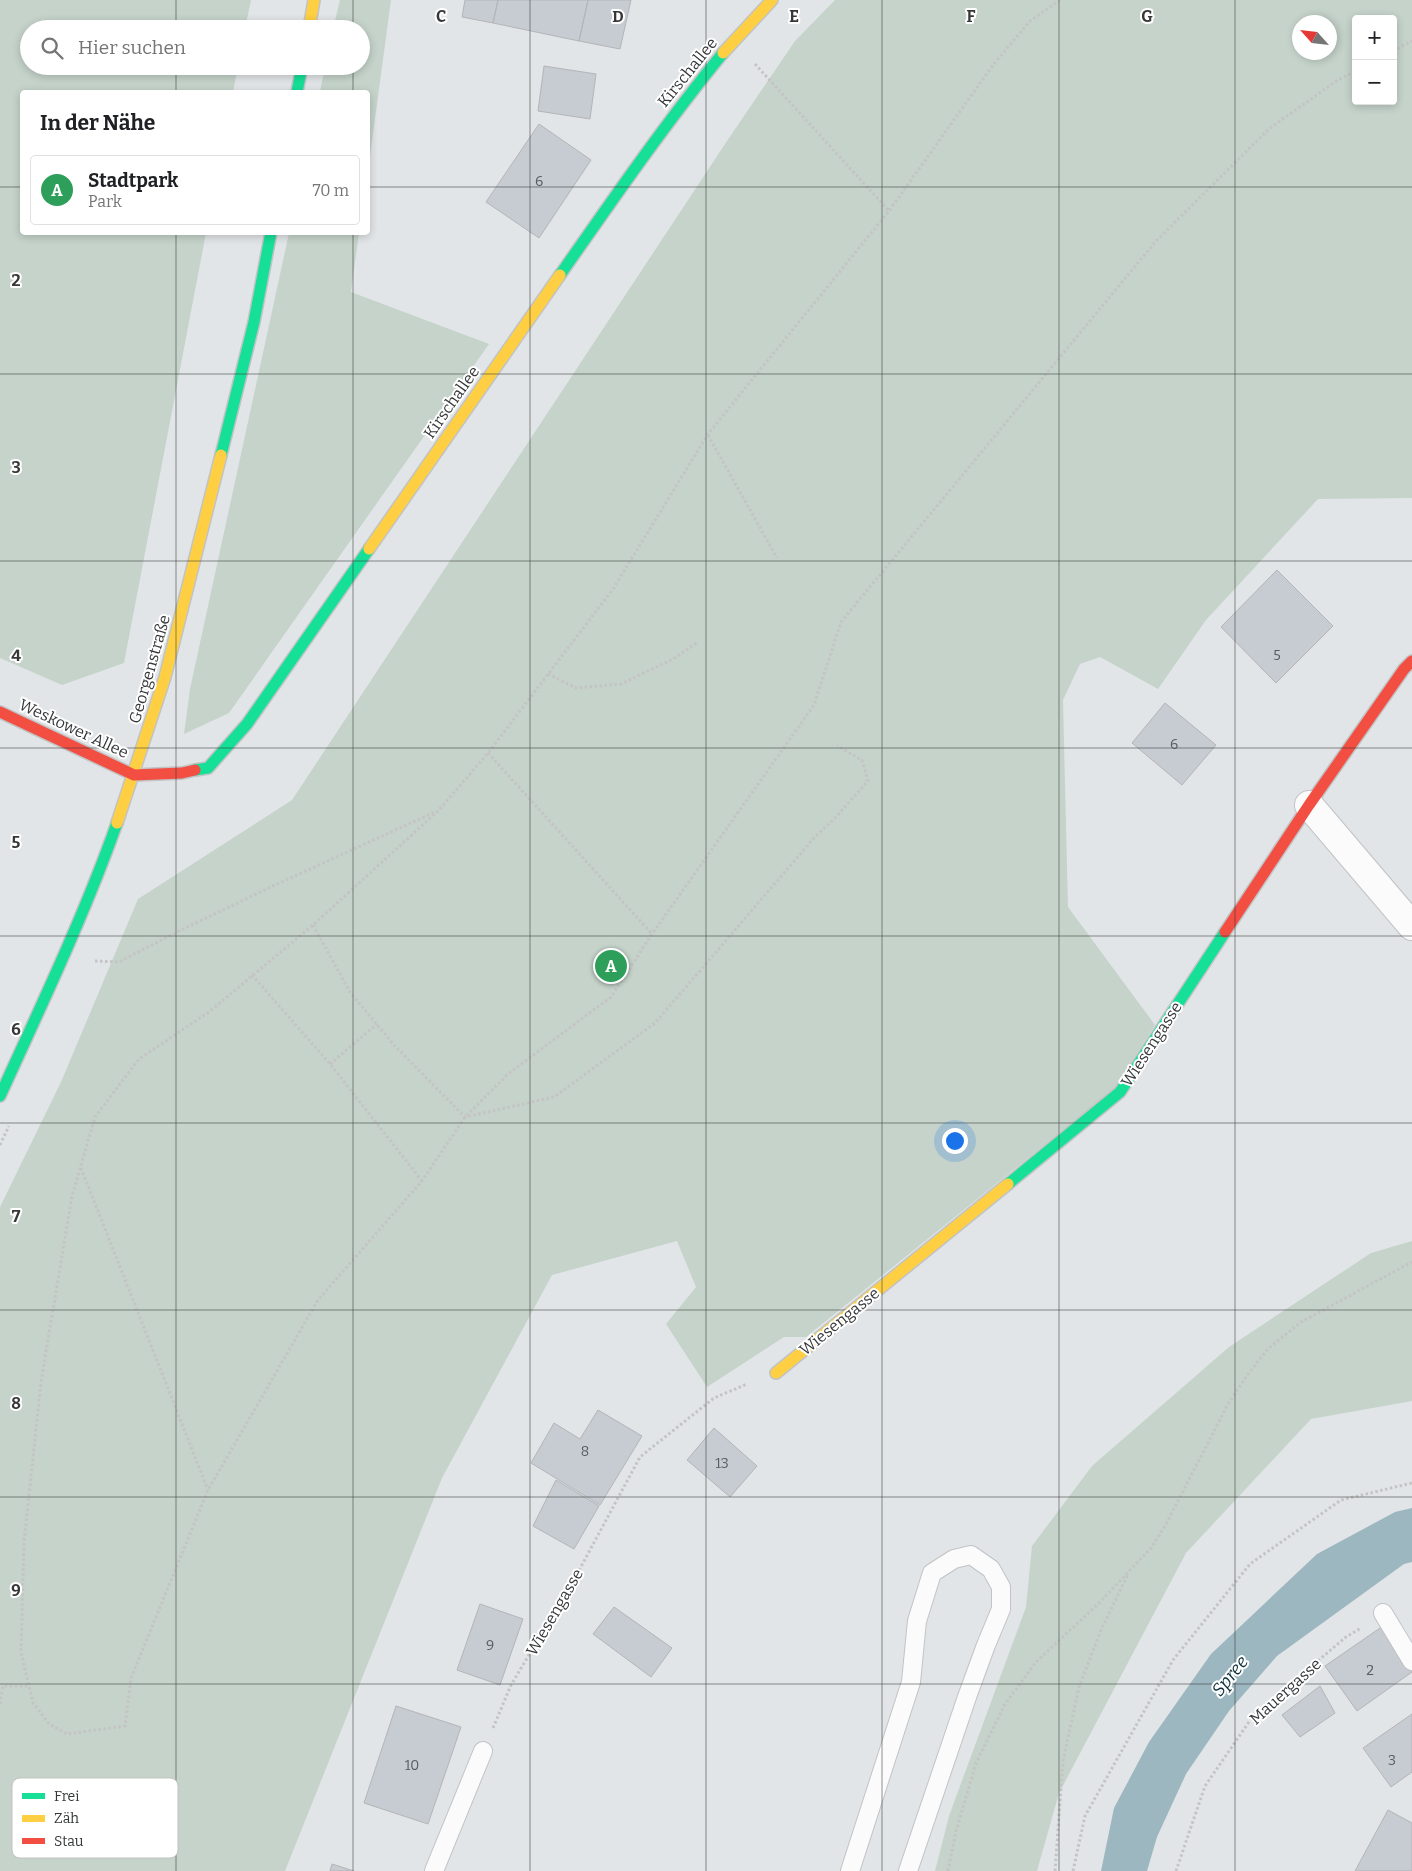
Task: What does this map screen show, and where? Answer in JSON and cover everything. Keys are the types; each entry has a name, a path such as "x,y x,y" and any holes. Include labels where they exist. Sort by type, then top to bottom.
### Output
{"street":[{"path":"310,20 314,0"},
{"name":"Kirschallee","path":"134,775 182,773 208,768 247,724 643,156 733,40 772,0"},
{"path":"297,90 300,75"},
{"name":"Georgenstraße","path":"0,1096 64,954 104,859 134,775 170,658 254,322 270,235"},
{"name":"Wiesengasse","path":"776,1373 1120,1092 1308,805 1412,661"},
{"name":"Weskower Allee","path":"0,712 134,775"},
{"path":"1308,805 1412,926"}],"lane":[{"path":"850,1871 911,1682 917,1621 932,1573 954,1559 971,1555 991,1569 1001,1587 1001,1609 967,1697 908,1871"},
{"path":"1383,1614 1412,1661"},
{"path":"434,1871 483,1751"}],"path":[{"path":"1060,0 1030,21 993,65 889,211 708,434 612,588 488,753 438,810 313,925 209,1012 139,1059 95,1117 72,1196 41,1382 24,1542 21,1652 33,1703 49,1724 67,1734 125,1726 131,1678 208,1490 318,1300 422,1181 465,1117 508,1074 612,997 652,934 814,705 841,622 1156,241 1270,128 1338,80 1352,73"},
{"path":"733,40 889,211"},
{"path":"1397,49 1412,41"},
{"path":"708,434 777,558"},
{"path":"548,674 576,688 620,684 673,659 698,642"},
{"path":"465,1117 554,1097 655,1023 814,838 835,818 868,780 862,760 837,746"},
{"path":"488,753 652,934"},
{"path":"64,954 83,961 119,962 275,885 438,810"},
{"path":"313,925 350,992 394,1045 465,1117"},
{"path":"252,975 330,1064 422,1181"},
{"path":"330,1064 377,1024"},
{"path":"81,1167 208,1490"},
{"path":"948,1871 956,1831 976,1762 1005,1704 1036,1662 1099,1603 1151,1548 1165,1526 1228,1404 1248,1374 1268,1349 1301,1322 1412,1262"},
{"name":"Wiesengasse","path":"483,1751 512,1685 576,1576 640,1457 714,1398 776,1373"},
{"path":"1073,1871 1085,1816 1173,1660 1250,1564 1341,1500 1412,1484"},
{"path":"1055,1871 1063,1761 1079,1687 1101,1630 1130,1570"},
{"name":"Mauergasse","path":"1176,1871 1205,1786 1253,1716 1346,1637 1383,1614"},
{"path":"0,1704 3,1686 29,1686"}],"shaded area":[{"path":"0,0 251,0 247,20 20,20 20,75 236,75 233,90 20,90 20,235 206,235 124,663 62,685 0,658"},
{"path":"340,0 391,0 370,156 370,90 320,90 323,75 370,75 370,20 335,20"},
{"path":"835,0 1412,0 1412,498 1318,499 1206,620 1158,689 1100,657 1080,664 1063,700 1068,907 1155,1025 1115,1088 806,1337 784,1337 707,1387 666,1324 696,1287 677,1241 552,1275 442,1478 285,1871 0,1871 0,1207 61,1082 138,899 292,800 727,141 795,41"},
{"path":"289,235 359,235 351,292 489,344 229,713 184,734 190,689"},
{"path":"1412,1241 1412,1401 1311,1419 1186,1553 1059,1793 1037,1871 935,1871 949,1816 1026,1607 1032,1546 1092,1466 1229,1347 1371,1253"}],"water":[{"name":"Spree","path":"1412,1508 1412,1562 1404,1564 1277,1656 1229,1711 1186,1774 1157,1837 1147,1871 1101,1871 1114,1808 1149,1742 1211,1654 1317,1554 1395,1512"}],"building":[{"path":"465,0 498,0 493,23 462,17"},
{"path":"498,0 588,0 579,41 493,23"},
{"path":"588,0 631,0 620,49 579,41"},
{"path":"544,66 596,74 590,119 538,111"},
{"path":"539,124 591,160 539,238 486,202"},
{"path":"1277,570 1333,626 1276,683 1221,627"},
{"path":"1165,703 1216,745 1182,785 1132,743"},
{"path":"598,1410 642,1436 600,1505 531,1463 554,1423 580,1439"},
{"path":"714,1428 757,1466 730,1497 687,1460"},
{"path":"556,1480 599,1506 574,1549 533,1526"},
{"path":"480,1604 523,1619 500,1685 457,1670"},
{"path":"614,1607 672,1648 651,1677 593,1634"},
{"path":"1383,1626 1412,1667 1412,1672 1357,1711 1325,1666"},
{"path":"1320,1686 1335,1713 1300,1737 1282,1715"},
{"path":"396,1706 461,1727 428,1824 364,1803"},
{"path":"1412,1714 1412,1772 1391,1787 1363,1748"},
{"path":"1388,1810 1412,1823 1412,1871 1355,1871"},
{"path":"332,1864 354,1871 330,1871"}],"traffic: fast":[{"path":"560,275 660,134 723,53"},
{"path":"297,90 300,75"},
{"path":"221,455 254,322 270,235"},
{"path":"195,770 208,768 247,724 369,549"},
{"path":"0,1096 76,927 117,823"},
{"path":"1008,1184 1120,1092 1225,932"}],"traffic: slow":[{"path":"311,20 314,0"},
{"path":"723,53 772,0"},
{"path":"369,549 560,275"},
{"path":"117,823 165,677 221,455"},
{"path":"776,1373 1008,1184"}],"traffic: jam":[{"path":"1225,932 1309,805 1404,669 1412,661"},
{"path":"0,712 134,775 182,773 195,770"}],"place":[{"name":"Stadtpark","path":"611,966"}]}
